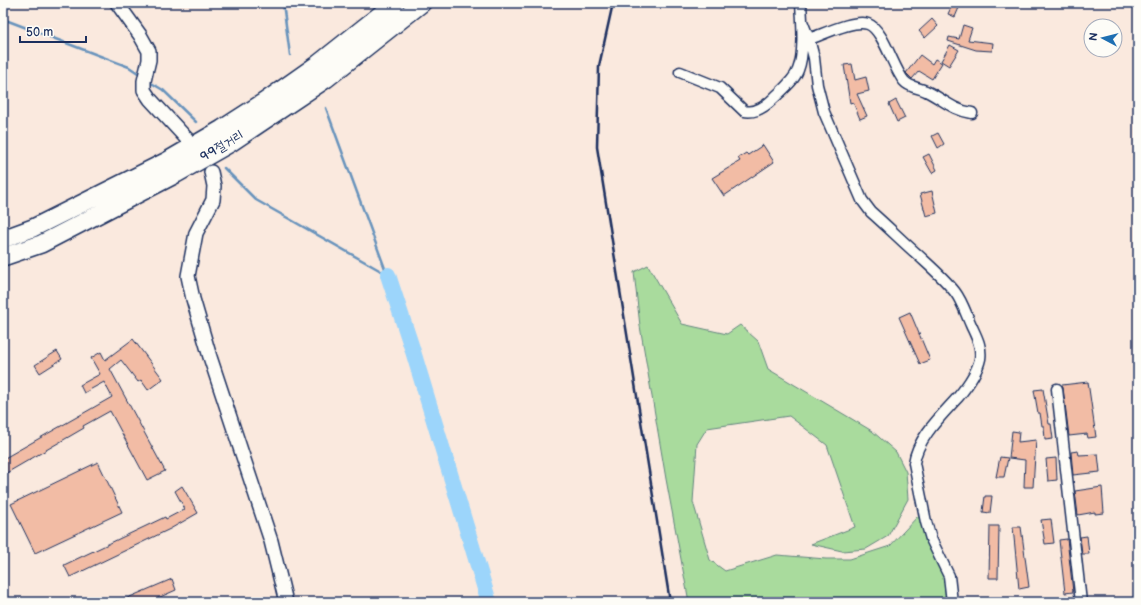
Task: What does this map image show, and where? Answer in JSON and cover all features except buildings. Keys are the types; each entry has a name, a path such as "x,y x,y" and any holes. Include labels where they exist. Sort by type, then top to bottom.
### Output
{"highway":[{"name":"9·9절거리","path":"3,239 33,228 167,161 222,129 318,64 395,3"},
{"name":"9·9절거리","path":"3,257 41,244 176,174 232,142 326,79 422,3"}],"street":[{"path":"116,3 140,35 149,51 144,90 150,99 187,139"},
{"path":"680,72 720,88 744,111 750,112 758,110 768,104 794,78 798,71 802,44 800,3"},
{"path":"802,21 814,58 817,85 824,112 862,200 871,212 942,276 956,293 978,340 980,358 973,376 962,392 930,428 914,454 914,463 926,522 949,576 952,602"},
{"path":"809,39 852,24 867,24 871,26 883,40 904,82 910,86 925,90 961,112 972,114"},
{"path":"211,172 214,186 213,200 196,233 188,276 193,299 210,357 271,541 286,602"},
{"path":"1057,389 1081,602"}],"green space":[{"path":"648,265 682,324 727,334 740,325 758,341 768,369 872,431 896,452 906,472 908,499 888,536 866,549 842,551 811,544 855,527 827,445 789,416 707,428 697,444 693,502 710,560 725,571 777,555 826,559 850,559 890,546 918,516 947,583 945,602 689,602 640,326 634,272"}],"waterway":[{"path":"283,3 290,55"},
{"path":"3,19 129,67 141,75"},
{"path":"148,81 163,90 196,122"},
{"path":"326,108 387,274"},
{"path":"224,168 256,200 388,275"},
{"path":"388,275 412,348 489,602"}],"railway":[{"path":"613,3 599,66 597,147 670,602"}]}
